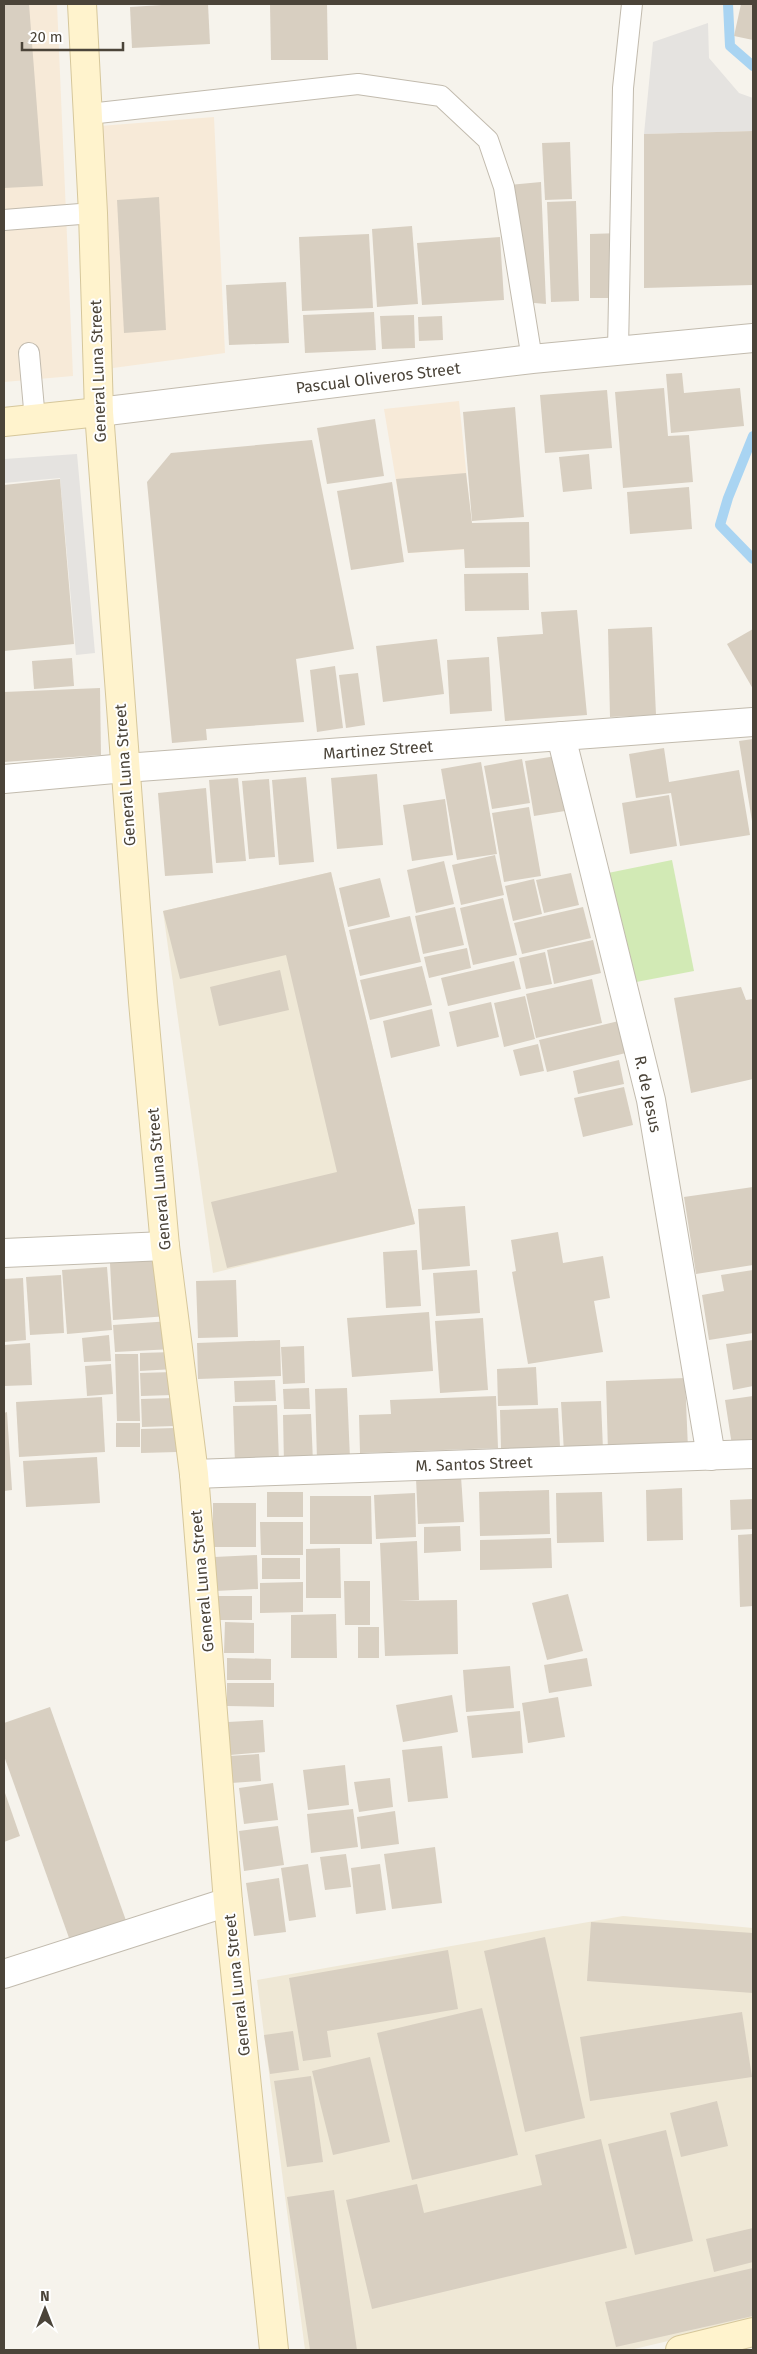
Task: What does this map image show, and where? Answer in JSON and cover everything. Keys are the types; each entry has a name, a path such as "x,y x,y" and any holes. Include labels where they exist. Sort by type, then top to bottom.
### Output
{"main road":[{"name":"General Luna Street","path":"82,4 89,114 99,412 125,768 165,1246 194,1474 228,1902 274,2350"},
{"name":"Pascual Oliveros Street","path":"4,422 99,412"},
{"path":"680,2350 753,2334"}],"street":[{"name":"Pascual Oliveros Street","path":"99,412 532,359 753,338"},
{"name":"Martinez Street","path":"4,779 125,768 753,722"},
{"name":"R. de Jesus","path":"562,736 651,1100 711,1456"},
{"path":"4,1253 165,1246"},
{"name":"M. Santos Street","path":"194,1474 753,1454"},
{"path":"4,1974 228,1902"}],"lane":[{"path":"618,350 623,88 632,4"},
{"path":"89,114 358,84 441,96 488,140 504,187 532,359"},
{"path":"4,220 93,213"},
{"path":"29,353 35,420"}],"shaded area":[{"path":"4,4 57,4 73,376 4,382"},
{"path":"708,23 709,58 739,93 753,98 753,131 644,134 653,42"},
{"path":"214,117 225,353 113,368 100,126"},
{"path":"459,401 474,549 408,553 384,409"},
{"path":"77,454 95,653 76,655 60,478 4,483 4,459"},
{"path":"331,872 415,1224 213,1273 163,911"},
{"path":"623,1916 753,1928 753,2321 630,2350 305,2350 257,1980"}],"green space":[{"path":"672,860 694,971 631,983 608,873"}],"building":[{"path":"4,4 29,4 43,186 4,188"},
{"path":"208,4 210,44 132,48 130,7"},
{"path":"270,4 327,4 328,60 271,60"},
{"path":"741,4 753,4 753,40 734,36"},
{"path":"753,131 753,285 644,288 644,134"},
{"path":"570,142 572,199 545,200 542,143"},
{"path":"541,182 546,304 523,302 509,185"},
{"path":"159,197 166,330 124,333 117,200"},
{"path":"576,201 579,301 551,302 547,202"},
{"path":"412,226 418,304 377,307 372,229"},
{"path":"621,233 622,298 590,298 590,234"},
{"path":"369,234 373,308 302,311 299,237"},
{"path":"500,237 504,300 422,305 417,243"},
{"path":"286,282 289,343 229,345 226,285"},
{"path":"374,312 376,350 305,353 303,315"},
{"path":"414,315 415,348 382,349 380,316"},
{"path":"442,316 443,340 419,341 418,317"},
{"path":"682,373 684,393 740,388 744,426 671,433 666,374"},
{"path":"664,388 668,436 689,435 693,482 623,488 615,392"},
{"path":"607,390 612,448 545,453 540,395"},
{"path":"515,407 524,517 472,521 463,412"},
{"path":"375,419 384,476 327,484 317,428"},
{"path":"312,440 354,649 296,659 304,722 206,729 207,740 172,743 147,482 171,453"},
{"path":"589,454 592,489 563,492 559,457"},
{"path":"466,473 472,523 529,522 530,567 465,568 464,549 408,553 396,479"},
{"path":"60,479 74,644 4,651 4,485"},
{"path":"392,482 404,562 351,570 337,491"},
{"path":"689,487 692,529 630,534 627,492"},
{"path":"528,573 529,610 465,611 464,574"},
{"path":"577,610 587,715 505,721 497,637 543,634 541,612"},
{"path":"652,627 656,715 610,717 608,629"},
{"path":"753,629 753,689 727,644"},
{"path":"437,639 444,694 383,702 376,646"},
{"path":"489,657 492,711 450,714 447,660"},
{"path":"72,658 74,686 34,689 32,661"},
{"path":"335,666 343,728 317,732 310,670"},
{"path":"358,673 365,725 346,728 339,675"},
{"path":"100,688 101,755 4,762 4,692"},
{"path":"753,739 753,821 752,821 739,741"},
{"path":"664,748 669,782 739,770 750,835 680,846 671,793 636,798 629,754"},
{"path":"556,756 565,811 534,816 525,761"},
{"path":"522,759 530,803 492,809 484,766"},
{"path":"481,762 497,854 457,860 441,769"},
{"path":"377,774 383,845 337,849 331,778"},
{"path":"306,777 314,862 279,865 272,780"},
{"path":"238,778 246,861 216,863 209,780"},
{"path":"269,779 275,857 249,859 242,781"},
{"path":"206,788 213,873 165,876 158,793"},
{"path":"669,795 677,846 630,854 622,803"},
{"path":"445,799 453,855 412,861 403,805"},
{"path":"529,807 541,876 504,882 492,813"},
{"path":"495,855 504,895 461,905 452,865"},
{"path":"444,861 454,904 416,913 407,870"},
{"path":"331,872 415,1224 227,1268 211,1202 337,1172 286,955 180,979 163,911"},
{"path":"571,873 579,905 544,913 536,880"},
{"path":"380,878 390,917 348,927 339,888"},
{"path":"534,879 542,914 513,921 505,886"},
{"path":"503,898 517,955 473,965 460,908"},
{"path":"455,907 464,945 423,954 415,916"},
{"path":"583,907 591,938 522,954 514,923"},
{"path":"410,916 421,962 360,976 349,930"},
{"path":"593,940 601,973 554,984 547,950"},
{"path":"467,948 471,968 429,978 424,957"},
{"path":"545,952 552,984 526,989 519,958"},
{"path":"514,961 521,989 448,1006 441,978"},
{"path":"422,966 432,1005 370,1020 360,980"},
{"path":"280,970 289,1010 219,1026 210,987"},
{"path":"592,979 602,1023 536,1038 526,994"},
{"path":"741,987 746,1000 753,999 753,1079 691,1093 674,998"},
{"path":"525,996 535,1039 504,1047 494,1003"},
{"path":"491,1002 499,1037 457,1047 449,1012"},
{"path":"432,1009 440,1046 391,1058 383,1021"},
{"path":"623,1020 630,1052 547,1072 539,1040"},
{"path":"538,1044 544,1071 520,1076 513,1050"},
{"path":"619,1060 624,1084 578,1094 573,1071"},
{"path":"624,1087 633,1125 583,1137 574,1098"},
{"path":"753,1187 753,1265 696,1274 684,1197"},
{"path":"465,1206 470,1266 422,1270 418,1209"},
{"path":"558,1232 563,1263 603,1256 610,1298 594,1301 603,1352 528,1364 512,1272 516,1271 511,1240"},
{"path":"417,1250 421,1306 386,1308 383,1252"},
{"path":"165,1259 168,1316 113,1320 110,1263"},
{"path":"107,1267 112,1330 67,1334 62,1270"},
{"path":"477,1270 480,1313 436,1316 433,1273"},
{"path":"753,1270 753,1333 709,1340 702,1295 724,1291 721,1275"},
{"path":"61,1275 64,1333 30,1335 26,1277"},
{"path":"23,1278 26,1340 4,1342 4,1279"},
{"path":"236,1280 238,1337 198,1338 196,1281"},
{"path":"429,1312 433,1371 352,1377 347,1318"},
{"path":"483,1318 488,1390 440,1393 435,1321"},
{"path":"171,1321 173,1349 115,1352 113,1325"},
{"path":"109,1335 111,1361 84,1362 82,1338"},
{"path":"280,1340 281,1376 198,1379 197,1343"},
{"path":"753,1340 753,1386 733,1390 726,1344"},
{"path":"30,1343 32,1385 4,1386 4,1345"},
{"path":"304,1346 305,1383 283,1384 281,1347"},
{"path":"173,1352 174,1369 140,1371 140,1353"},
{"path":"115,1354 138,1354 140,1421 117,1421"},
{"path":"111,1364 113,1394 87,1396 85,1366"},
{"path":"536,1367 538,1405 498,1406 497,1369"},
{"path":"173,1372 173,1395 141,1396 140,1373"},
{"path":"685,1378 688,1449 608,1452 606,1381"},
{"path":"275,1380 276,1401 235,1402 234,1381"},
{"path":"309,1388 310,1409 284,1409 283,1389"},
{"path":"347,1388 350,1459 317,1460 315,1389"},
{"path":"496,1396 498,1448 360,1453 359,1415 391,1414 390,1400"},
{"path":"753,1396 753,1449 733,1452 725,1400"},
{"path":"102,1397 105,1452 19,1457 16,1402"},
{"path":"174,1398 175,1426 142,1427 141,1399"},
{"path":"601,1401 603,1450 564,1452 561,1402"},
{"path":"277,1405 279,1463 235,1464 233,1406"},
{"path":"558,1408 560,1447 501,1449 500,1410"},
{"path":"7,1412 12,1490 4,1491 4,1413"},
{"path":"311,1414 313,1463 284,1464 283,1415"},
{"path":"116,1423 140,1423 140,1447 116,1447"},
{"path":"175,1428 177,1452 141,1453 141,1429"},
{"path":"97,1457 100,1503 26,1507 23,1461"},
{"path":"461,1476 464,1522 418,1524 416,1478"},
{"path":"682,1488 683,1540 647,1541 646,1490"},
{"path":"549,1490 550,1534 480,1536 479,1492"},
{"path":"267,1492 303,1492 303,1517 267,1517"},
{"path":"602,1492 604,1542 557,1543 556,1493"},
{"path":"415,1493 416,1537 376,1539 374,1495"},
{"path":"310,1496 371,1496 372,1544 310,1544"},
{"path":"753,1499 753,1529 731,1530 730,1500"},
{"path":"213,1503 256,1503 256,1547 213,1547"},
{"path":"260,1522 303,1522 303,1555 261,1555"},
{"path":"460,1526 461,1551 424,1553 424,1527"},
{"path":"753,1534 753,1606 740,1607 738,1535"},
{"path":"551,1538 552,1568 480,1570 480,1540"},
{"path":"417,1541 419,1600 398,1601 457,1600 458,1654 385,1656 380,1543"},
{"path":"340,1548 341,1598 306,1598 306,1549"},
{"path":"257,1555 258,1589 215,1591 214,1557"},
{"path":"262,1558 300,1558 300,1579 262,1579"},
{"path":"344,1581 370,1581 370,1625 345,1625"},
{"path":"303,1582 303,1612 260,1613 260,1583"},
{"path":"568,1594 583,1651 547,1660 532,1603"},
{"path":"217,1596 252,1596 252,1620 217,1620"},
{"path":"336,1614 337,1658 291,1658 291,1615"},
{"path":"225,1622 254,1623 254,1653 224,1653"},
{"path":"358,1627 379,1627 379,1658 358,1658"},
{"path":"227,1658 271,1659 271,1680 227,1680"},
{"path":"587,1658 592,1686 549,1693 544,1665"},
{"path":"510,1666 514,1708 466,1712 463,1670"},
{"path":"227,1683 274,1683 274,1707 227,1706"},
{"path":"452,1695 458,1732 403,1742 396,1705"},
{"path":"558,1697 565,1737 528,1743 522,1703"},
{"path":"50,1707 129,1929 73,1949 4,1756 4,1723"},
{"path":"520,1711 523,1753 472,1758 467,1716"},
{"path":"263,1720 265,1752 230,1755 228,1722"},
{"path":"442,1746 448,1798 408,1802 402,1750"},
{"path":"259,1754 261,1781 231,1783 229,1756"},
{"path":"345,1765 349,1805 308,1810 303,1770"},
{"path":"390,1778 393,1807 359,1812 354,1782"},
{"path":"273,1783 278,1820 244,1824 239,1788"},
{"path":"4,1790 20,1836 4,1842"},
{"path":"353,1809 358,1847 311,1853 307,1814"},
{"path":"395,1811 399,1844 361,1849 357,1817"},
{"path":"278,1826 284,1865 244,1871 239,1831"},
{"path":"435,1847 442,1903 392,1909 384,1854"},
{"path":"346,1854 351,1887 325,1890 320,1857"},
{"path":"308,1864 316,1917 289,1921 281,1868"},
{"path":"380,1864 386,1910 356,1914 351,1868"},
{"path":"279,1878 286,1932 254,1936 246,1883"},
{"path":"591,1922 753,1933 753,1993 587,1981"},
{"path":"545,1937 585,2118 525,2132 484,1951"},
{"path":"448,1950 458,2009 327,2031 331,2057 303,2061 289,1978"},
{"path":"482,2008 518,2155 412,2180 377,2033"},
{"path":"742,2012 752,2077 590,2101 580,2037"},
{"path":"293,2031 299,2070 270,2074 264,2035"},
{"path":"370,2057 390,2142 333,2155 312,2071"},
{"path":"311,2076 323,2162 287,2167 274,2081"},
{"path":"717,2101 728,2146 681,2157 670,2113"},
{"path":"666,2130 693,2241 635,2255 608,2144"},
{"path":"601,2139 627,2248 372,2309 346,2200 417,2184 424,2213 542,2185 535,2155"},
{"path":"334,2190 357,2350 310,2350 287,2197"},
{"path":"753,2228 753,2262 714,2272 706,2239"},
{"path":"753,2268 753,2316 616,2347 605,2302"}],"waterway":[{"path":"728,4 730,46 753,66"},
{"path":"753,436 728,498 720,525 753,559"}]}
